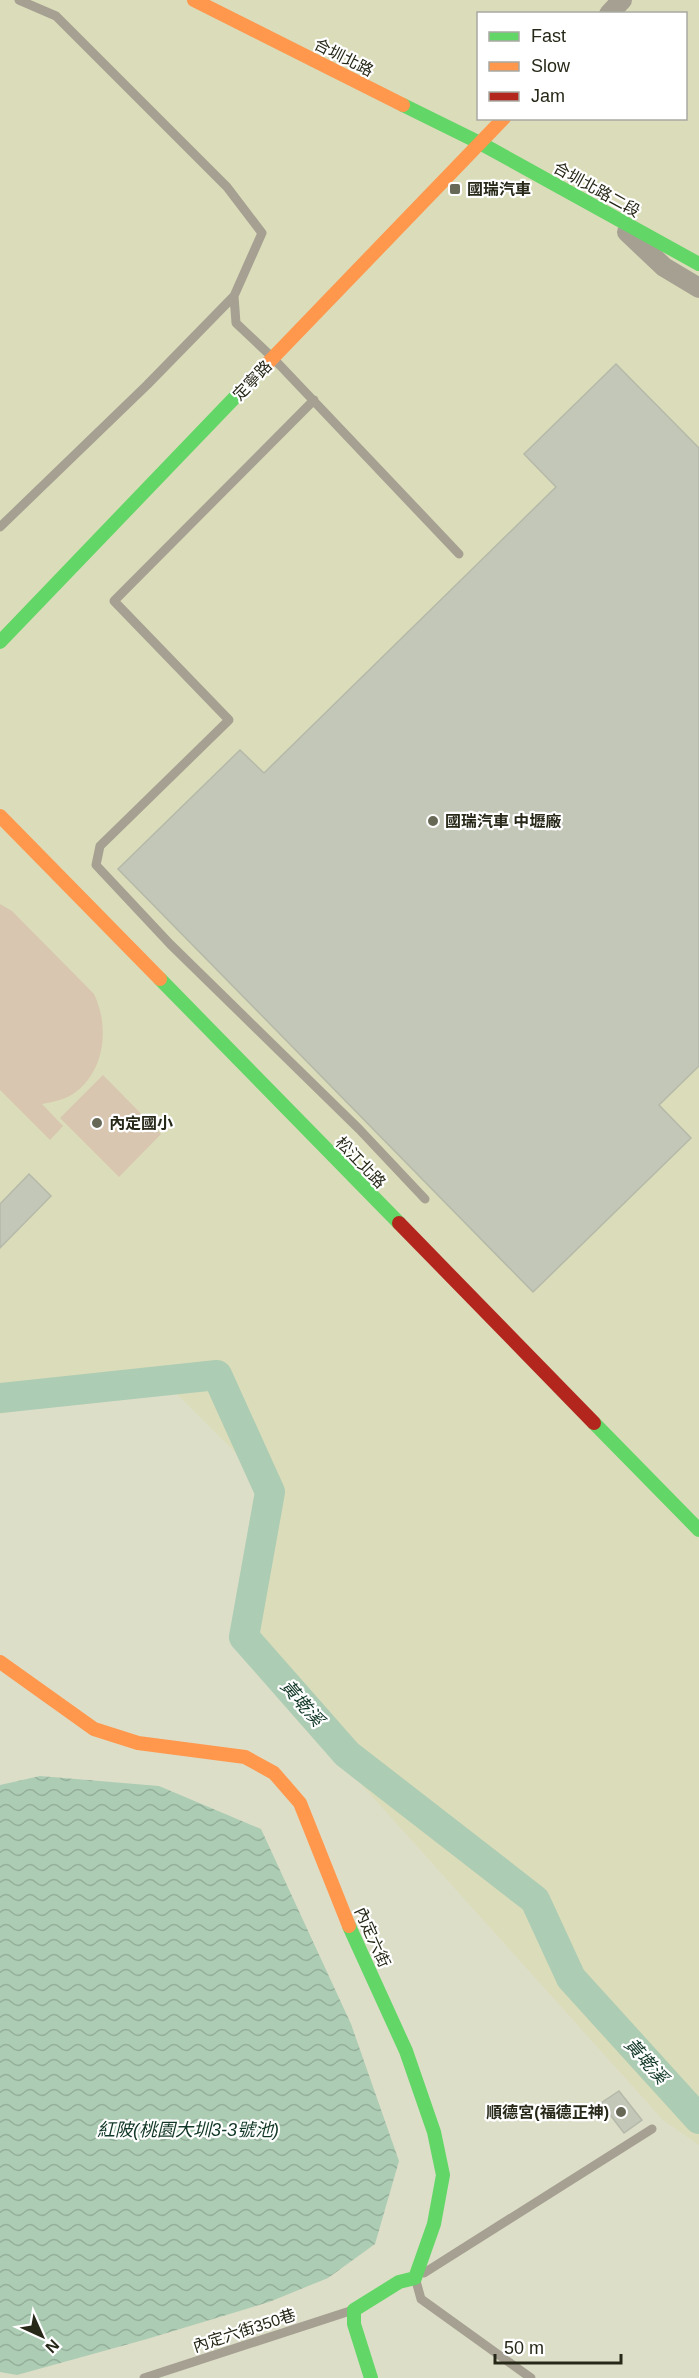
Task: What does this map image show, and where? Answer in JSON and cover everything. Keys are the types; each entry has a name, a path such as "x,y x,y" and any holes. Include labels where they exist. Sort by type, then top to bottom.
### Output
{"street":[{"name":"合圳北路","path":"194,0 480,143"},
{"path":"611,12 622,0"},
{"name":"定寧路","path":"0,642 502,120"},
{"name":"合圳北路二段","path":"480,143 699,264"},
{"path":"605,212 664,267 699,288"},
{"name":"松江北路","path":"0,816 699,1530"},
{"name":"內定六街","path":"0,1662 94,1729 138,1743 245,1757 274,1773 300,1803 340,1905 406,2051 435,2132 443,2175 434,2224 415,2278"},
{"path":"371,2378 354,2324 354,2310 399,2282 415,2278"}],"lane":[{"path":"0,527 147,385 234,296 262,233 227,187 56,16 19,0"},
{"path":"234,296 236,323 314,400 459,554"},
{"path":"314,400 114,601 229,720 100,846 96,865 170,944 359,1129 425,1199"},
{"path":"531,2378 421,2299 415,2278 652,2129"},
{"name":"內定六街350巷","path":"144,2378 354,2310"}],"shaded area":[{"path":"0,0 699,0 699,2145 663,2120 255,1666 279,1496 167,1384 0,1414"},
{"path":"0,904 12,911 94,994 102,1020 102,1048 92,1074 73,1094 42,1104 63,1126 50,1140 0,1090"},
{"path":"103,1075 161,1134 119,1177 60,1118"}],"water":[{"name":"紅陂(桃園大圳3-3號池)","path":"40,1776 159,1786 261,1829 351,2024 399,2161 375,2244 328,2278 269,2302 17,2375 0,2372 0,1785"}],"building":[{"name":"國瑞汽車 中壢廠","path":"616,364 699,448 699,1066 659,1105 691,1138 533,1292 118,869 240,750 264,773 556,487 524,454"},
{"path":"29,1174 51,1196 0,1248 0,1204"},
{"name":"順德宮(福德正神)","path":"619,2091 642,2120 624,2133 601,2103"}],"waterway":[{"name":"黃墘溪","path":"0,1398 217,1375 270,1492 244,1637 347,1754 535,1900 571,1978 699,2119"}],"traffic: fast":[{"path":"403,105 480,143 699,264"},
{"path":"0,642 265,366"},
{"path":"160,979 399,1223"},
{"path":"594,1423 699,1530"},
{"path":"349,1926 406,2051 434,2132 443,2175 434,2224 415,2278 399,2282 354,2310 354,2324 371,2378"}],"traffic: slow":[{"path":"194,0 403,105"},
{"path":"265,366 502,120"},
{"path":"0,816 160,979"},
{"path":"0,1662 94,1729 138,1743 245,1757 274,1773 300,1803 349,1926"}],"traffic: jam":[{"path":"399,1223 594,1423"}],"place":[{"name":"國瑞汽車","path":"455,189"},
{"name":"國瑞汽車 中壢廠","path":"433,821"},
{"name":"內定國小","path":"97,1123"},
{"name":"順德宮(福德正神)","path":"621,2112"}]}
